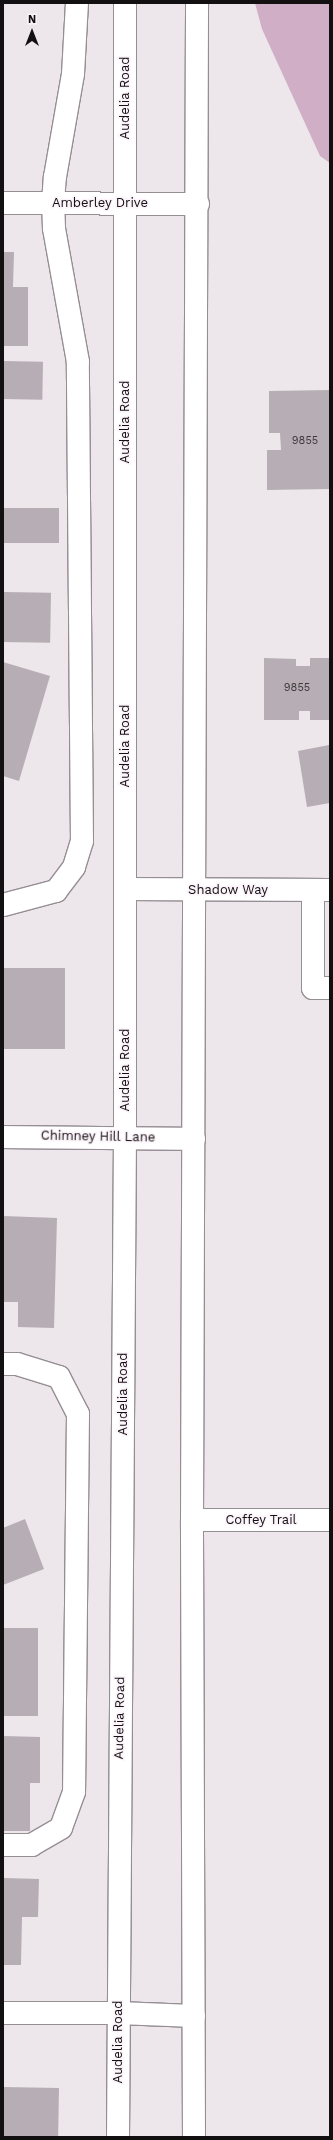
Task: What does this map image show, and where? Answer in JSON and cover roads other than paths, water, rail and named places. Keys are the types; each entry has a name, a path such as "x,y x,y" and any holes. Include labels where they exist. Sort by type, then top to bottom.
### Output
{"main road":[{"path":"3,906 56,891 74,867 82,841 78,362 54,228 53,203 55,177 73,74 77,3"},
{"name":"Audelia Road","path":"118,2137 125,1138 125,3"},
{"path":"194,2137 192,1520 198,204 197,3"},
{"name":"Amberley Drive","path":"3,203 198,204"},
{"name":"Shadow Way","path":"125,889 322,890"},
{"path":"322,890 313,988 330,988"},
{"name":"Chimney Hill Lane","path":"3,1137 194,1138"},
{"path":"3,1364 17,1364 59,1377 78,1414 78,1422 74,1792 61,1828 32,1845 3,1845"},
{"name":"Coffey Trail","path":"192,1520 330,1520"},
{"path":"3,2013 118,2013 194,2016"}]}
